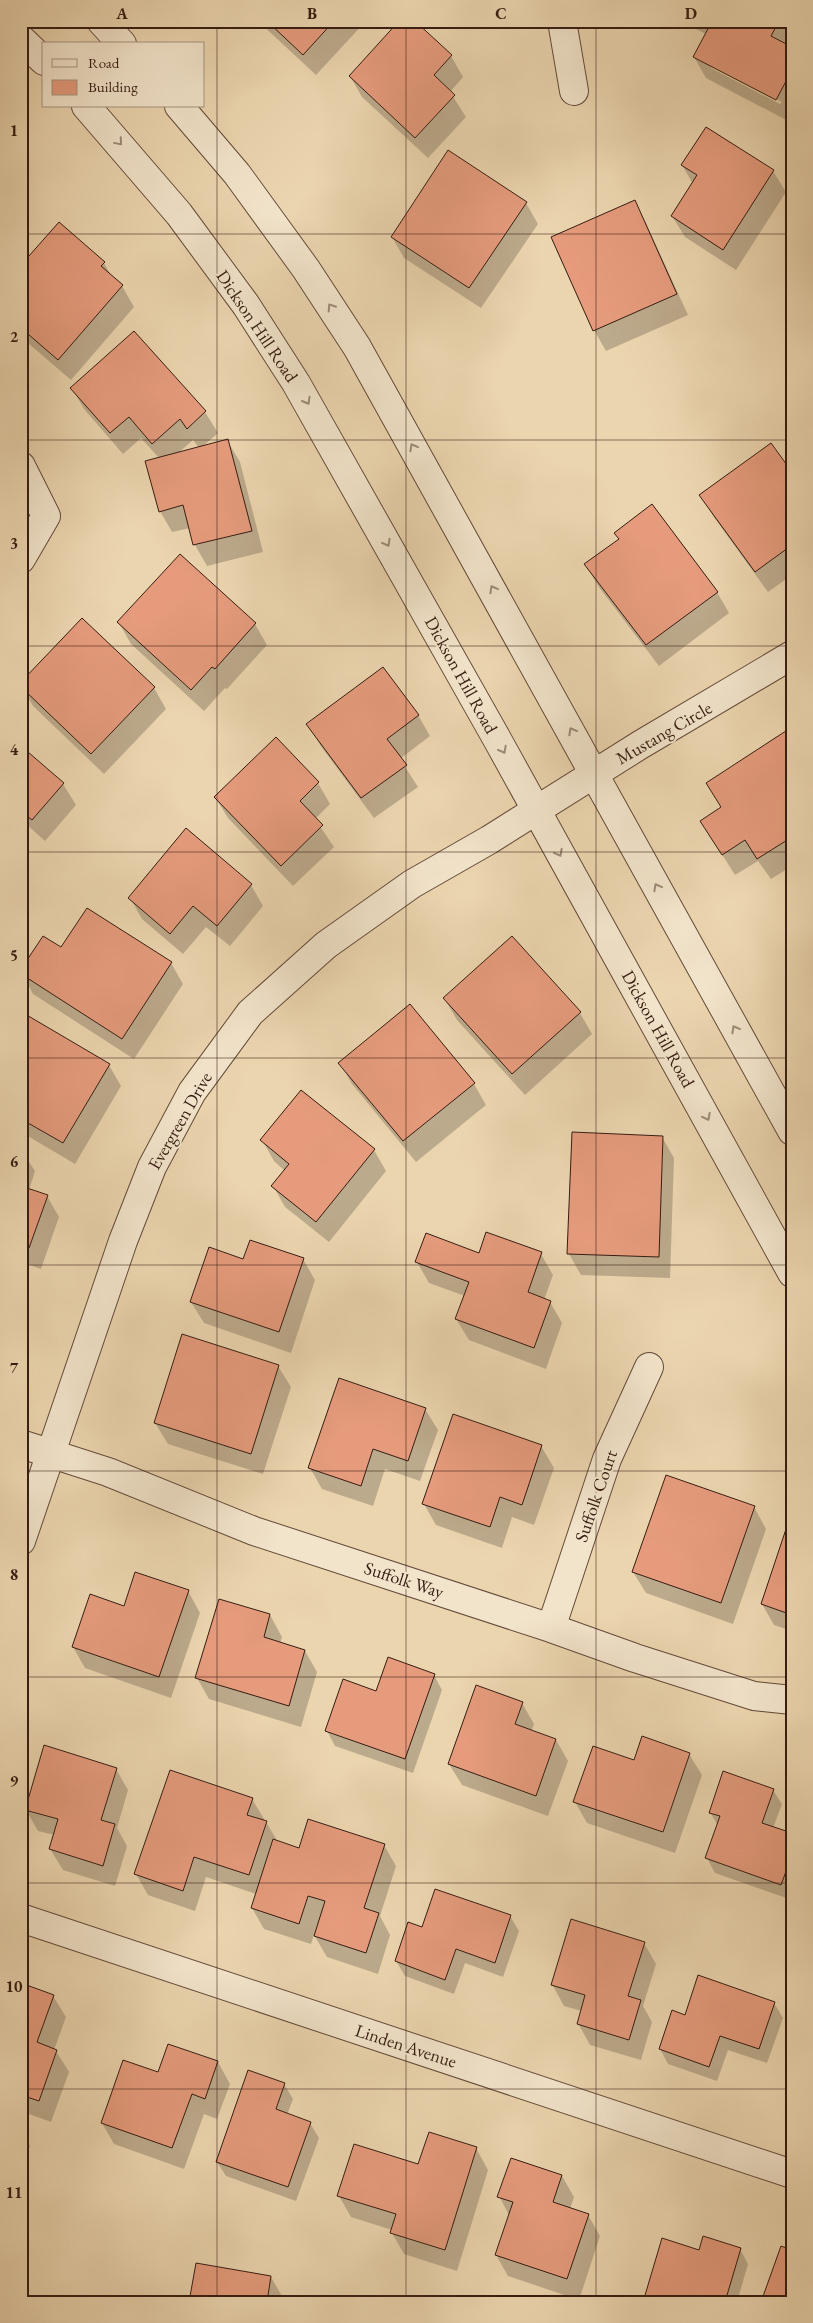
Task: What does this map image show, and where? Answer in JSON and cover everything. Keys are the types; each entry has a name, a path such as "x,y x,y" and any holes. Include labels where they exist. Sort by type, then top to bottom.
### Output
{"street":[{"path":"101,21 120,42"},
{"path":"562,21 574,92"},
{"path":"21,39 42,59"},
{"name":"Dickson Hill Road","path":"88,108 179,214 246,305 291,376 342,462 792,1273"},
{"path":"181,108 236,174 306,269 358,347 792,1131"},
{"path":"21,466 46,516 21,559"},
{"name":"Mustang Circle","path":"535,810 792,655"},
{"name":"Evergreen Drive","path":"21,1541 123,1240 152,1167 192,1092 250,1013 326,945 412,884 535,810"},
{"name":"Suffolk Court","path":"552,1628 607,1459 648,1367"},
{"name":"Suffolk Way","path":"21,1444 126,1478 254,1531 552,1628 635,1658 754,1696 792,1700"},
{"name":"Linden Avenue","path":"21,1918 792,2174"}],"building":[{"path":"267,21 334,21 303,55"},
{"path":"399,21 415,21 452,55 434,75 455,95 415,138 349,76"},
{"path":"708,21 779,21 771,36 792,47 792,70 776,100 693,57 711,23"},
{"path":"706,127 774,170 723,250 671,216 697,175 681,165"},
{"path":"448,150 527,202 469,288 391,237"},
{"path":"635,200 677,294 593,331 551,237"},
{"path":"59,222 105,262 101,266 123,285 58,360 21,328 21,265"},
{"path":"134,331 206,411 187,429 180,419 152,444 129,417 110,433 70,388"},
{"path":"228,439 252,531 193,545 183,505 159,512 145,461"},
{"path":"771,443 792,472 792,545 755,572 699,495"},
{"path":"652,504 718,592 646,645 584,564 619,539 614,533"},
{"path":"180,554 256,623 215,669 212,667 191,690 117,622"},
{"path":"82,618 155,687 91,754 21,687 21,682"},
{"path":"383,667 419,715 387,739 407,765 361,798 306,724"},
{"path":"792,727 792,837 757,859 745,840 722,855 700,821 721,807 706,783"},
{"path":"276,737 319,782 300,801 323,825 281,866 214,797"},
{"path":"21,746 64,783 32,820 21,811"},
{"path":"186,828 252,884 217,926 193,906 170,934 128,898"},
{"path":"87,908 172,962 122,1039 21,974 21,969 43,936 61,947"},
{"path":"512,936 581,1012 512,1074 443,998"},
{"path":"410,1004 475,1083 403,1141 338,1063"},
{"path":"25,1014 110,1064 63,1143 21,1119 21,1020"},
{"path":"301,1090 375,1149 316,1222 271,1186 289,1164 260,1140"},
{"path":"572,1132 663,1136 659,1257 567,1254"},
{"path":"21,1186 48,1195 29,1248 21,1245"},
{"path":"486,1232 542,1252 528,1292 551,1301 534,1348 455,1319 469,1282 415,1262 426,1233 479,1253"},
{"path":"250,1240 304,1258 279,1332 190,1302 209,1247 243,1259"},
{"path":"182,1334 279,1365 251,1454 154,1423"},
{"path":"339,1378 426,1408 408,1461 373,1449 361,1486 308,1468"},
{"path":"453,1414 542,1445 522,1505 500,1497 490,1527 422,1504"},
{"path":"666,1475 755,1506 721,1603 632,1572"},
{"path":"788,1523 792,1524 792,1615 761,1604"},
{"path":"135,1572 189,1590 159,1677 72,1647 90,1594 124,1606"},
{"path":"219,1599 270,1614 264,1637 305,1650 289,1706 195,1678"},
{"path":"388,1657 435,1674 405,1759 325,1731 343,1679 376,1691"},
{"path":"476,1685 523,1702 515,1724 556,1739 536,1796 448,1764"},
{"path":"642,1736 690,1753 663,1832 573,1802 593,1746 634,1760"},
{"path":"44,1745 117,1768 101,1820 115,1824 103,1866 49,1849 58,1819 25,1810"},
{"path":"170,1770 253,1798 247,1815 267,1821 249,1875 194,1857 183,1891 134,1874"},
{"path":"723,1771 774,1789 762,1823 792,1833 792,1855 781,1885 705,1858 720,1816 709,1813"},
{"path":"308,1819 385,1844 364,1908 379,1913 366,1953 314,1936 325,1901 308,1896 299,1924 251,1908 273,1839 299,1848"},
{"path":"435,1889 511,1915 495,1963 456,1949 445,1980 395,1961 408,1922 422,1927"},
{"path":"571,1919 645,1942 628,1996 641,2000 629,2040 577,2024 585,1995 551,1985"},
{"path":"698,1975 775,2002 759,2049 720,2036 709,2067 659,2049 672,2010 685,2015"},
{"path":"21,1983 54,1995 37,2042 57,2050 39,2101 21,2095"},
{"path":"168,2044 218,2061 205,2099 192,2094 172,2148 101,2123 123,2060 158,2072"},
{"path":"248,2070 285,2083 276,2109 311,2122 288,2187 216,2162"},
{"path":"429,2132 477,2147 445,2250 390,2233 396,2214 337,2196 354,2144 418,2164"},
{"path":"511,2158 562,2175 553,2202 589,2214 567,2279 495,2255 513,2202 497,2197"},
{"path":"703,2236 741,2248 725,2302 643,2302 662,2238 699,2250"},
{"path":"781,2246 792,2250 792,2302 761,2302"},
{"path":"196,2263 271,2276 267,2302 189,2302"}]}
